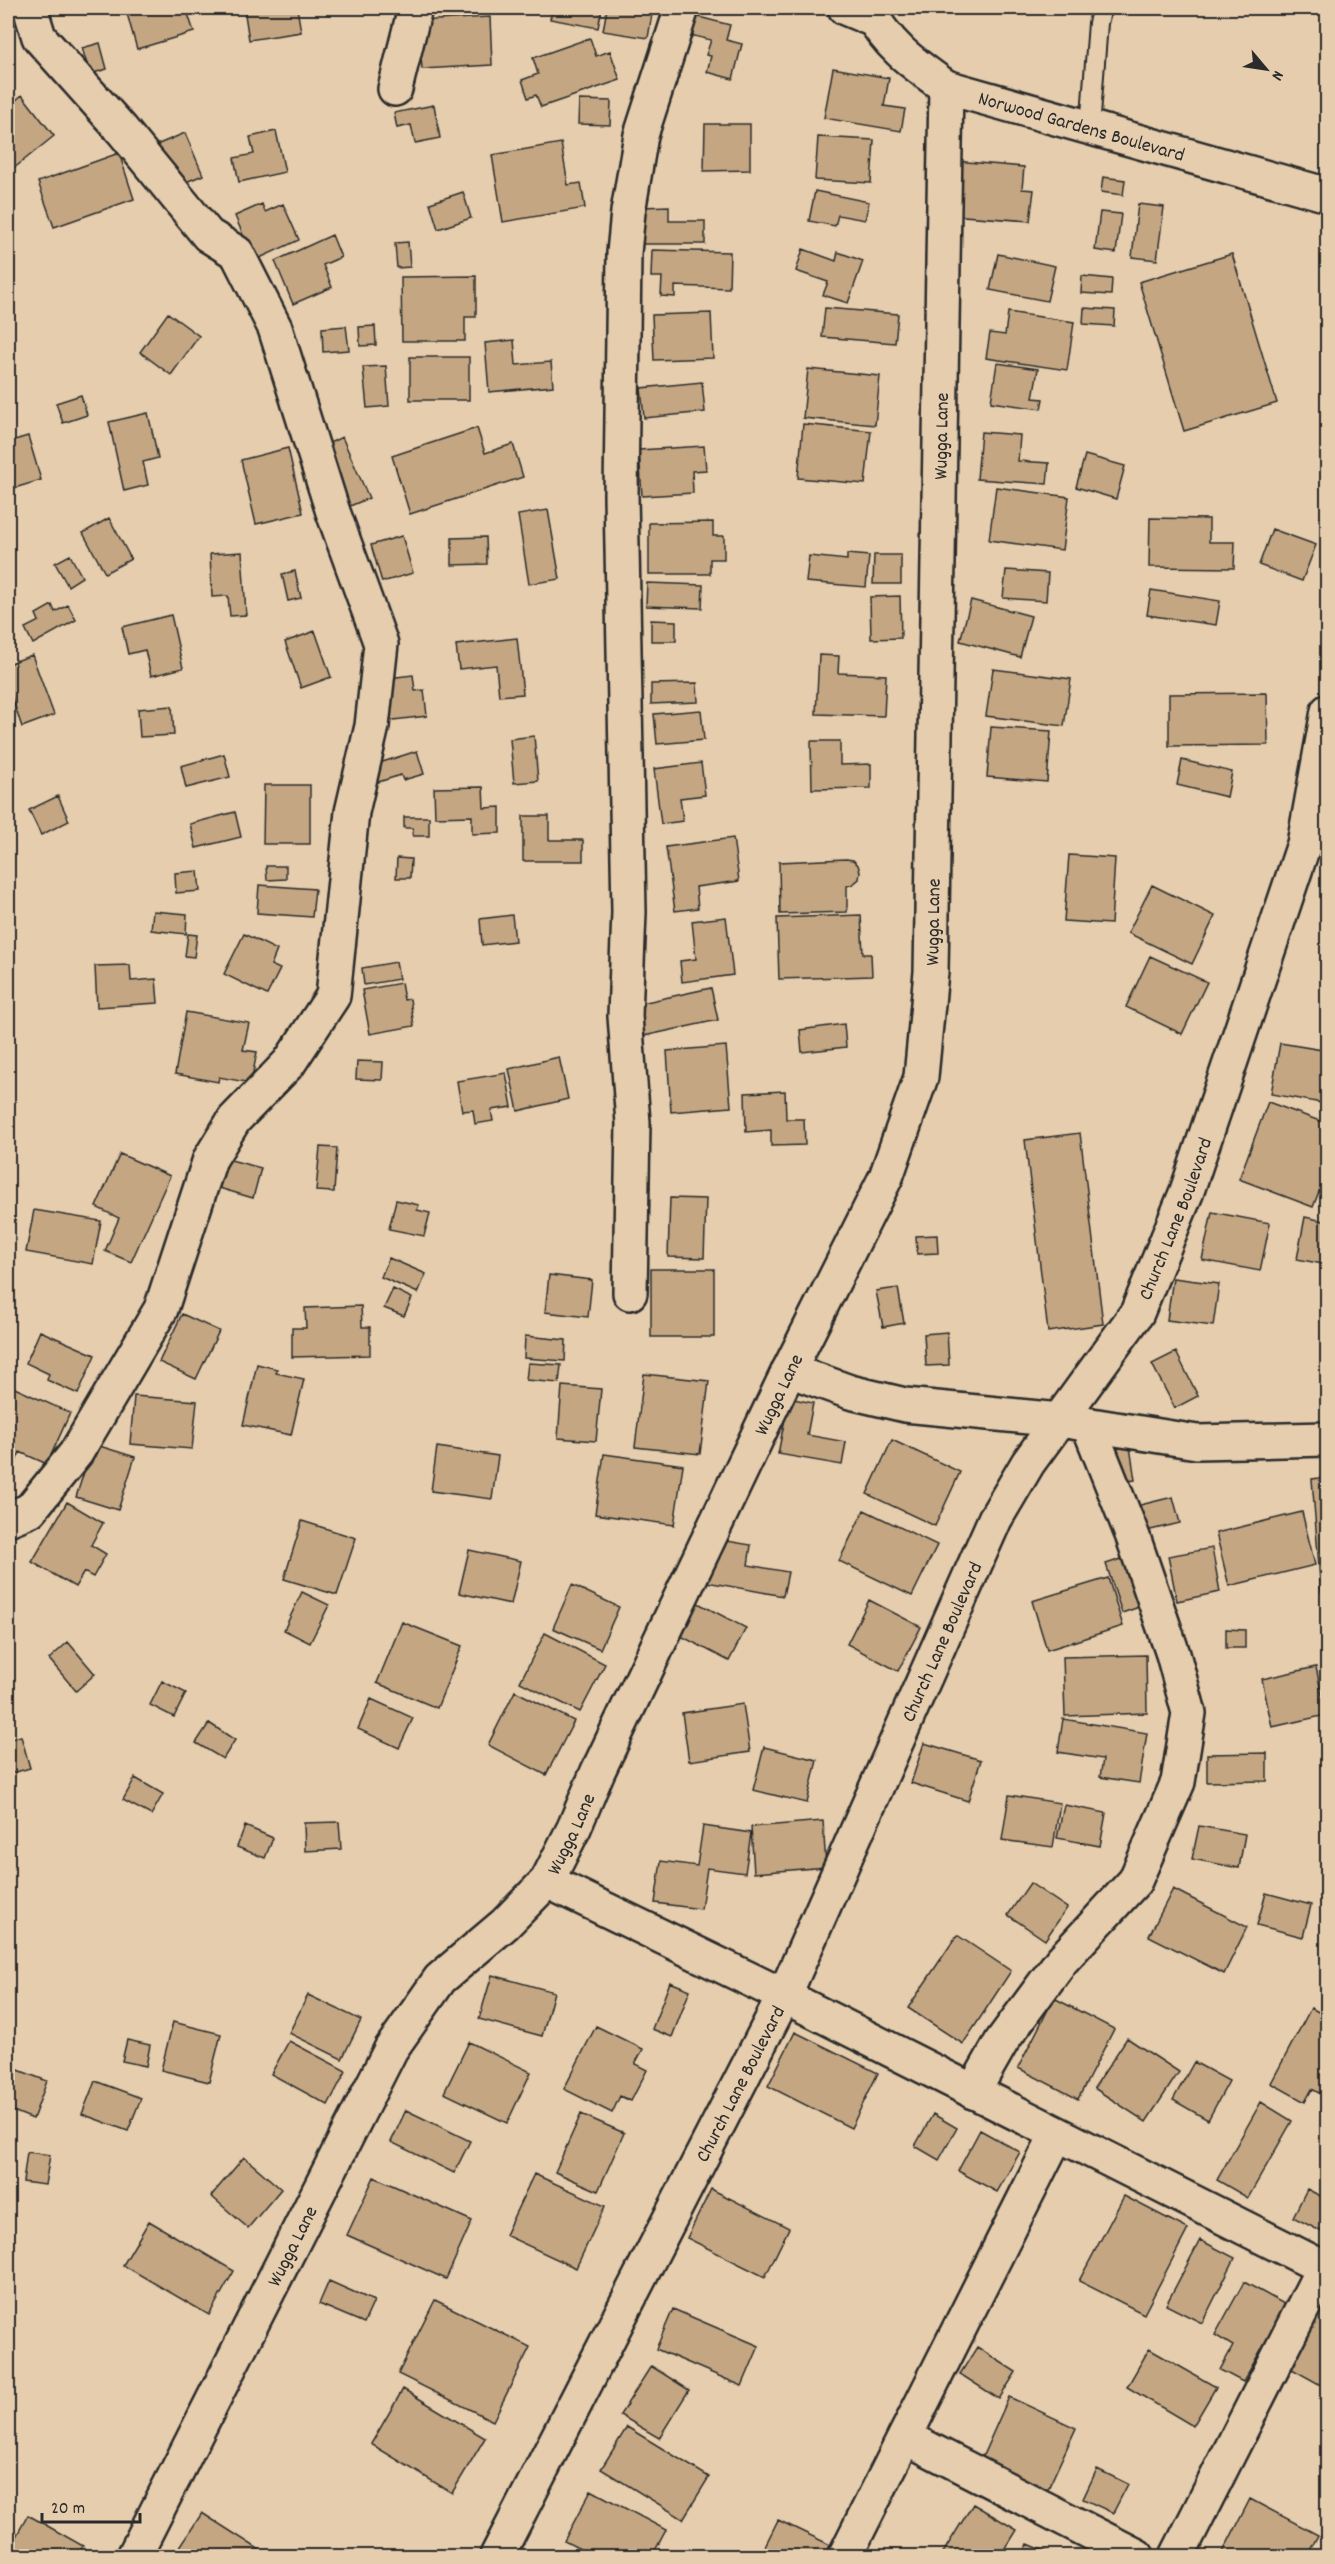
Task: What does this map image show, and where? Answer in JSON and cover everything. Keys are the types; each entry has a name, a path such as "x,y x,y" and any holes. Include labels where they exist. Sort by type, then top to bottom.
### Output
{"street":[{"path":"8,1519 30,1510 76,1454 161,1308 210,1159 234,1120 289,1063 333,996 352,813 372,726 381,644 333,512 275,328 237,253 208,235 122,130 39,37 30,8"},
{"path":"395,89 415,8"},
{"path":"630,1293 633,1123 625,1016 629,912 621,495 624,253 628,212 641,135 682,8"},
{"name":"Norwood Gardens Boulevard","path":"862,12 902,56 946,87 1328,195"},
{"name":"Wugga Lane","path":"134,2556 391,2049 440,1979 505,1924 547,1881 789,1370 886,1178 921,1077 931,972 946,87"},
{"name":"Church Lane Boulevard","path":"497,2556 784,1996 995,1519 1028,1463 1073,1422 1137,1313 1187,1191 1304,844 1328,711"},
{"path":"789,1370 850,1392 905,1405 1073,1422 1197,1442 1328,1439"},
{"path":"973,2092 1002,2041 1061,1961 1135,1881 1178,1782 1189,1713 1173,1654 1132,1537 1073,1422"},
{"path":"547,1881 784,1996 1325,2269 1177,2556"},
{"path":"845,2556 1057,2134"},
{"path":"905,2437 1137,2556"}],"lane":[{"path":"1090,128 1098,23 1102,8"}],"building":[{"path":"186,8 194,32 137,49 126,10"},
{"path":"244,8 297,8 301,32 249,40"},
{"path":"553,8 602,8 598,28 550,19"},
{"path":"607,8 653,8 648,38 603,31"},
{"path":"691,15 730,25 726,40 742,44 733,79 707,72 711,56 706,55 711,40 686,34"},
{"path":"490,17 492,65 422,69 418,21"},
{"path":"590,38 596,56 610,51 620,80 541,107 536,95 528,98 522,80 538,74 533,58"},
{"path":"100,43 107,69 90,74 82,48"},
{"path":"833,68 889,78 884,106 905,109 901,131 824,118"},
{"path":"22,95 54,136 8,173 8,107"},
{"path":"579,100 611,101 610,125 578,124"},
{"path":"434,105 440,138 415,143 411,125 397,128 394,113"},
{"path":"705,124 750,124 750,170 704,171"},
{"path":"276,131 285,172 239,182 234,158 254,154 250,137"},
{"path":"185,133 203,175 171,188 154,146"},
{"path":"818,137 874,140 871,183 815,180"},
{"path":"561,143 568,185 581,183 585,208 503,222 492,155"},
{"path":"119,153 134,199 54,227 38,182"},
{"path":"955,161 1024,167 1022,189 1034,190 1030,221 950,215"},
{"path":"1103,177 1125,180 1123,195 1101,192"},
{"path":"815,191 869,202 865,220 838,215 835,226 809,221"},
{"path":"463,192 471,218 438,229 430,203"},
{"path":"262,204 265,212 283,204 299,240 251,262 239,237 243,235 235,216"},
{"path":"1138,204 1164,207 1157,260 1132,257"},
{"path":"669,206 669,221 705,221 705,244 641,244 642,207"},
{"path":"1100,212 1121,214 1116,253 1095,250"},
{"path":"332,235 341,257 323,265 332,287 293,304 275,261"},
{"path":"408,242 410,267 397,268 395,243"},
{"path":"803,249 836,261 838,252 863,261 848,303 823,295 828,282 796,271"},
{"path":"652,250 730,252 729,288 675,286 675,297 661,296 662,277 651,277"},
{"path":"998,254 1055,266 1047,301 990,290"},
{"path":"1232,254 1277,403 1184,431 1139,282"},
{"path":"476,276 476,317 465,317 465,341 402,341 401,277"},
{"path":"1082,276 1112,279 1111,295 1081,293"},
{"path":"825,308 898,314 895,343 822,337"},
{"path":"1084,308 1115,310 1114,326 1083,324"},
{"path":"1008,312 1074,322 1067,370 986,358 990,333 1005,335"},
{"path":"168,313 199,336 171,375 140,352"},
{"path":"711,313 713,358 654,360 652,315"},
{"path":"346,326 349,350 323,352 322,328"},
{"path":"375,326 376,345 360,346 359,327"},
{"path":"514,340 516,365 551,362 553,386 489,392 485,343"},
{"path":"410,357 469,357 469,400 410,400"},
{"path":"997,363 1038,369 1033,398 1043,399 1041,409 991,402"},
{"path":"386,366 389,406 367,408 363,367"},
{"path":"808,369 880,376 875,425 803,418"},
{"path":"702,382 705,412 644,418 641,388"},
{"path":"81,395 87,415 63,423 56,403"},
{"path":"148,413 158,458 143,462 148,485 124,491 109,422"},
{"path":"803,424 871,431 865,484 798,478"},
{"path":"477,428 485,453 513,444 523,477 410,514 392,456"},
{"path":"981,432 1020,435 1018,461 1049,463 1047,484 977,479"},
{"path":"28,436 41,480 8,490 8,442"},
{"path":"342,437 369,498 350,506 323,446"},
{"path":"704,446 706,470 692,471 693,493 642,496 639,450"},
{"path":"288,448 303,513 256,524 241,460"},
{"path":"1085,455 1125,466 1116,499 1076,487"},
{"path":"996,487 1069,497 1062,550 989,540"},
{"path":"548,510 560,579 529,584 518,515"},
{"path":"109,518 131,559 105,573 83,533"},
{"path":"1150,518 1209,519 1209,542 1235,542 1234,568 1149,567"},
{"path":"713,522 713,536 724,536 724,559 710,559 710,574 649,574 649,523"},
{"path":"1272,529 1316,545 1302,581 1259,565"},
{"path":"402,536 413,573 382,582 371,545"},
{"path":"486,537 487,564 452,565 452,538"},
{"path":"242,552 246,615 230,616 228,596 212,597 210,554"},
{"path":"847,554 869,556 866,587 806,582 809,556 847,560"},
{"path":"70,555 82,577 68,586 55,563"},
{"path":"874,555 901,555 901,584 873,584"},
{"path":"1006,570 1048,573 1046,601 1003,598"},
{"path":"295,571 301,598 288,601 282,574"},
{"path":"647,583 703,585 702,608 646,606"},
{"path":"1151,590 1220,601 1216,625 1147,615"},
{"path":"900,596 901,638 871,639 870,597"},
{"path":"971,600 1031,616 1020,657 960,641"},
{"path":"52,605 55,612 68,605 76,620 33,644 25,628 39,621 36,614"},
{"path":"171,615 183,668 151,676 145,650 128,654 122,627"},
{"path":"651,620 676,621 676,641 651,641"},
{"path":"315,631 331,677 301,688 285,642"},
{"path":"517,638 523,694 499,696 496,665 459,669 456,645"},
{"path":"32,655 54,715 22,727 8,686 8,664"},
{"path":"819,655 839,656 838,673 886,675 884,716 816,714"},
{"path":"993,669 1071,679 1064,726 986,716"},
{"path":"413,675 415,691 424,690 427,716 385,721 380,679"},
{"path":"697,683 698,702 651,704 651,684"},
{"path":"1267,693 1268,745 1169,746 1169,694"},
{"path":"172,706 174,735 140,737 138,709"},
{"path":"701,710 704,740 657,744 654,714"},
{"path":"991,727 1051,731 1047,782 987,777"},
{"path":"534,736 538,781 514,783 510,739"},
{"path":"811,741 840,741 840,765 871,764 871,788 812,789"},
{"path":"417,751 424,774 403,780 401,775 375,783 370,766"},
{"path":"224,754 230,777 186,788 181,766"},
{"path":"1182,760 1232,772 1227,797 1177,785"},
{"path":"701,763 705,795 680,798 683,821 661,824 654,769"},
{"path":"264,785 310,785 310,844 263,844"},
{"path":"483,787 484,808 500,807 500,833 472,834 472,816 435,817 434,788"},
{"path":"58,796 69,821 41,835 29,810"},
{"path":"235,812 241,837 196,848 190,824"},
{"path":"523,816 549,816 549,840 583,840 583,861 523,861"},
{"path":"404,817 429,817 429,836 413,836 413,828 404,828"},
{"path":"733,838 739,881 696,887 698,908 675,911 666,847"},
{"path":"1069,855 1115,858 1111,924 1064,921"},
{"path":"397,858 411,859 410,878 396,878"},
{"path":"853,860 860,872 859,879 847,886 847,912 780,914 779,862"},
{"path":"266,866 286,866 286,879 267,880"},
{"path":"198,871 200,891 176,893 175,873"},
{"path":"259,885 315,889 312,917 257,913"},
{"path":"1152,885 1215,916 1192,964 1128,933"},
{"path":"153,911 187,914 186,934 151,930"},
{"path":"512,915 515,941 482,945 480,919"},
{"path":"861,915 863,954 871,954 872,976 779,979 777,918"},
{"path":"726,917 733,975 682,982 680,961 696,959 692,921"},
{"path":"188,934 197,935 194,957 185,956"},
{"path":"244,934 277,950 271,965 280,969 267,995 224,974"},
{"path":"1150,956 1207,982 1182,1034 1126,1007"},
{"path":"396,962 399,979 364,985 362,968"},
{"path":"130,965 131,981 156,979 158,1003 97,1007 95,966"},
{"path":"401,983 404,1000 410,999 414,1026 370,1034 362,990"},
{"path":"711,988 718,1020 639,1037 632,1005"},
{"path":"186,1012 249,1023 243,1050 257,1052 251,1083 219,1077 218,1082 175,1074"},
{"path":"844,1024 846,1047 802,1052 800,1030"},
{"path":"1280,1043 1328,1051 1328,1104 1271,1094"},
{"path":"726,1046 731,1107 671,1112 667,1051"},
{"path":"559,1057 568,1099 518,1111 509,1069"},
{"path":"357,1061 383,1062 382,1080 356,1079"},
{"path":"506,1073 512,1107 491,1110 493,1121 475,1124 473,1110 462,1111 457,1081"},
{"path":"785,1091 786,1119 804,1119 805,1145 771,1146 771,1130 746,1132 745,1093"},
{"path":"1268,1102 1328,1124 1328,1168 1313,1207 1239,1179"},
{"path":"1080,1133 1103,1324 1048,1332 1025,1140"},
{"path":"320,1147 337,1148 334,1192 316,1191"},
{"path":"120,1154 170,1176 131,1262 105,1251 119,1218 96,1207"},
{"path":"227,1159 261,1168 253,1198 219,1188"},
{"path":"670,1198 706,1199 704,1258 668,1257"},
{"path":"396,1200 419,1205 417,1210 430,1213 424,1236 389,1229"},
{"path":"34,1210 101,1221 93,1264 26,1252"},
{"path":"1212,1212 1270,1223 1260,1271 1202,1260"},
{"path":"1305,1217 1328,1222 1328,1265 1297,1259"},
{"path":"937,1235 938,1253 917,1254 916,1236"},
{"path":"389,1258 426,1274 418,1293 381,1277"},
{"path":"651,1269 714,1269 714,1337 651,1337"},
{"path":"549,1275 592,1280 588,1317 545,1312"},
{"path":"1173,1278 1219,1284 1213,1326 1167,1320"},
{"path":"898,1288 904,1323 883,1327 876,1291"},
{"path":"393,1289 412,1298 404,1316 384,1308"},
{"path":"361,1306 362,1327 370,1327 370,1355 292,1357 292,1328 306,1328 305,1308"},
{"path":"182,1314 219,1331 196,1379 159,1362"},
{"path":"40,1331 95,1355 78,1394 47,1380 49,1374 26,1363"},
{"path":"947,1332 949,1365 926,1366 924,1334"},
{"path":"525,1336 566,1340 565,1361 524,1358"},
{"path":"1176,1352 1198,1396 1175,1408 1152,1364"},
{"path":"528,1363 561,1365 559,1383 526,1380"},
{"path":"257,1364 277,1369 276,1373 304,1379 291,1435 243,1425"},
{"path":"644,1374 709,1381 700,1454 635,1447"},
{"path":"8,1385 70,1413 47,1464 20,1452 8,1481"},
{"path":"562,1386 601,1389 596,1441 558,1438"},
{"path":"134,1396 197,1401 192,1449 130,1444"},
{"path":"789,1398 813,1403 807,1435 846,1442 842,1465 778,1454"},
{"path":"892,1440 960,1472 935,1526 867,1494"},
{"path":"93,1444 135,1457 118,1510 76,1497"},
{"path":"437,1447 498,1456 492,1499 431,1491"},
{"path":"1130,1447 1135,1480 1120,1482 1115,1449"},
{"path":"604,1454 683,1465 674,1525 595,1514"},
{"path":"1328,1477 1328,1591 1321,1592 1312,1479"},
{"path":"1173,1497 1180,1523 1142,1532 1136,1506"},
{"path":"67,1502 103,1523 91,1545 106,1554 93,1577 84,1572 75,1587 32,1562"},
{"path":"864,1510 937,1545 912,1596 839,1561"},
{"path":"1302,1512 1315,1565 1229,1586 1216,1533"},
{"path":"302,1521 356,1538 337,1595 284,1579"},
{"path":"709,1538 751,1545 748,1565 788,1572 783,1596 701,1581"},
{"path":"1212,1548 1220,1592 1177,1601 1168,1556"},
{"path":"469,1550 521,1561 511,1604 459,1593"},
{"path":"1127,1557 1142,1606 1122,1613 1106,1564"},
{"path":"1108,1578 1123,1626 1047,1650 1032,1601"},
{"path":"572,1585 619,1607 600,1649 553,1628"},
{"path":"302,1592 329,1605 310,1643 284,1630"},
{"path":"869,1600 921,1627 898,1671 847,1644"},
{"path":"694,1601 746,1628 729,1661 677,1634"},
{"path":"402,1622 462,1646 437,1708 377,1683"},
{"path":"1226,1629 1245,1630 1245,1648 1226,1648"},
{"path":"545,1633 605,1664 580,1712 520,1682"},
{"path":"68,1642 95,1674 76,1691 49,1659"},
{"path":"1146,1655 1147,1713 1065,1716 1063,1657"},
{"path":"1316,1667 1326,1715 1272,1727 1262,1679"},
{"path":"162,1681 186,1693 174,1717 150,1705"},
{"path":"515,1691 574,1721 546,1775 488,1745"},
{"path":"371,1699 413,1718 399,1748 358,1729"},
{"path":"743,1704 750,1752 689,1761 682,1713"},
{"path":"1063,1719 1147,1733 1139,1783 1100,1777 1103,1759 1058,1752"},
{"path":"209,1723 235,1740 223,1759 196,1743"},
{"path":"21,1736 30,1768 9,1774 8,1740"},
{"path":"924,1743 981,1760 968,1801 911,1783"},
{"path":"764,1747 817,1760 807,1803 753,1790"},
{"path":"1267,1753 1267,1781 1207,1782 1207,1754"},
{"path":"135,1778 163,1794 151,1815 123,1800"},
{"path":"1009,1795 1060,1803 1053,1847 1002,1840"},
{"path":"1064,1805 1106,1813 1100,1846 1057,1838"},
{"path":"823,1821 826,1867 754,1873 751,1827"},
{"path":"339,1822 341,1849 305,1851 304,1823"},
{"path":"245,1826 273,1838 265,1858 237,1847"},
{"path":"703,1826 751,1833 745,1873 707,1868 701,1909 655,1903 661,1861 697,1866"},
{"path":"1199,1826 1245,1834 1239,1868 1192,1859"},
{"path":"1030,1883 1067,1908 1045,1940 1008,1915"},
{"path":"1173,1889 1247,1927 1224,1974 1149,1936"},
{"path":"1266,1893 1311,1905 1303,1937 1257,1925"},
{"path":"957,1935 1011,1971 963,2044 908,2008"},
{"path":"492,1975 554,1992 542,2036 479,2019"},
{"path":"670,1982 690,1990 672,2037 652,2029"},
{"path":"308,1995 361,2020 342,2059 289,2033"},
{"path":"1054,1998 1114,2029 1078,2099 1018,2068"},
{"path":"1311,2008 1328,2017 1328,2098 1312,2089 1305,2102 1271,2083"},
{"path":"173,2022 221,2034 209,2082 161,2070"},
{"path":"596,2026 643,2049 635,2064 647,2070 631,2101 620,2096 612,2113 564,2089"},
{"path":"795,2032 878,2073 851,2128 768,2086"},
{"path":"1127,2038 1179,2072 1146,2122 1094,2088"},
{"path":"127,2040 150,2045 146,2066 122,2061"},
{"path":"289,2041 346,2071 328,2105 271,2074"},
{"path":"469,2042 531,2072 507,2123 444,2093"},
{"path":"1194,2062 1229,2081 1208,2120 1173,2100"},
{"path":"8,2066 47,2081 33,2119 8,2109"},
{"path":"95,2081 141,2098 128,2131 82,2114"},
{"path":"1261,2102 1292,2121 1248,2198 1217,2180"},
{"path":"406,2110 470,2141 454,2173 391,2142"},
{"path":"581,2114 624,2133 598,2191 555,2172"},
{"path":"933,2114 957,2128 939,2160 915,2146"},
{"path":"980,2130 1020,2152 997,2192 958,2171"},
{"path":"27,2152 50,2155 45,2185 23,2182"},
{"path":"244,2157 281,2189 248,2228 211,2196"},
{"path":"534,2174 605,2206 576,2268 505,2235"},
{"path":"374,2177 472,2221 446,2279 347,2235"},
{"path":"711,2189 789,2228 765,2277 687,2238"},
{"path":"1307,2189 1328,2200 1328,2235 1293,2217"},
{"path":"1124,2196 1188,2229 1144,2314 1079,2281"},
{"path":"149,2221 234,2271 209,2315 123,2265"},
{"path":"1200,2240 1235,2258 1202,2323 1166,2305"},
{"path":"329,2281 374,2301 364,2323 319,2304"},
{"path":"1244,2282 1286,2305 1243,2382 1220,2370 1233,2346 1215,2335"},
{"path":"1319,2296 1328,2300 1328,2389 1281,2363"},
{"path":"435,2300 530,2347 493,2421 398,2374"},
{"path":"673,2309 759,2346 742,2386 656,2349"},
{"path":"977,2347 1016,2372 999,2399 960,2374"},
{"path":"1149,2349 1216,2387 1193,2426 1127,2387"},
{"path":"651,2366 689,2390 659,2438 620,2415"},
{"path":"403,2389 485,2438 452,2493 371,2444"},
{"path":"1009,2397 1076,2428 1047,2491 981,2460"},
{"path":"627,2427 709,2477 683,2519 601,2469"},
{"path":"1097,2469 1128,2484 1113,2513 1083,2499"},
{"path":"591,2490 666,2530 652,2556 594,2556 564,2541"},
{"path":"1250,2499 1318,2535 1307,2556 1221,2556"},
{"path":"973,2504 1017,2530 1001,2556 941,2556"},
{"path":"202,2513 263,2552 261,2556 174,2556"},
{"path":"28,2515 83,2546 78,2556 21,2556 9,2549"},
{"path":"778,2520 841,2550 838,2556 760,2556"},
{"path":"1028,2544 1057,2556 1023,2556"}]}
